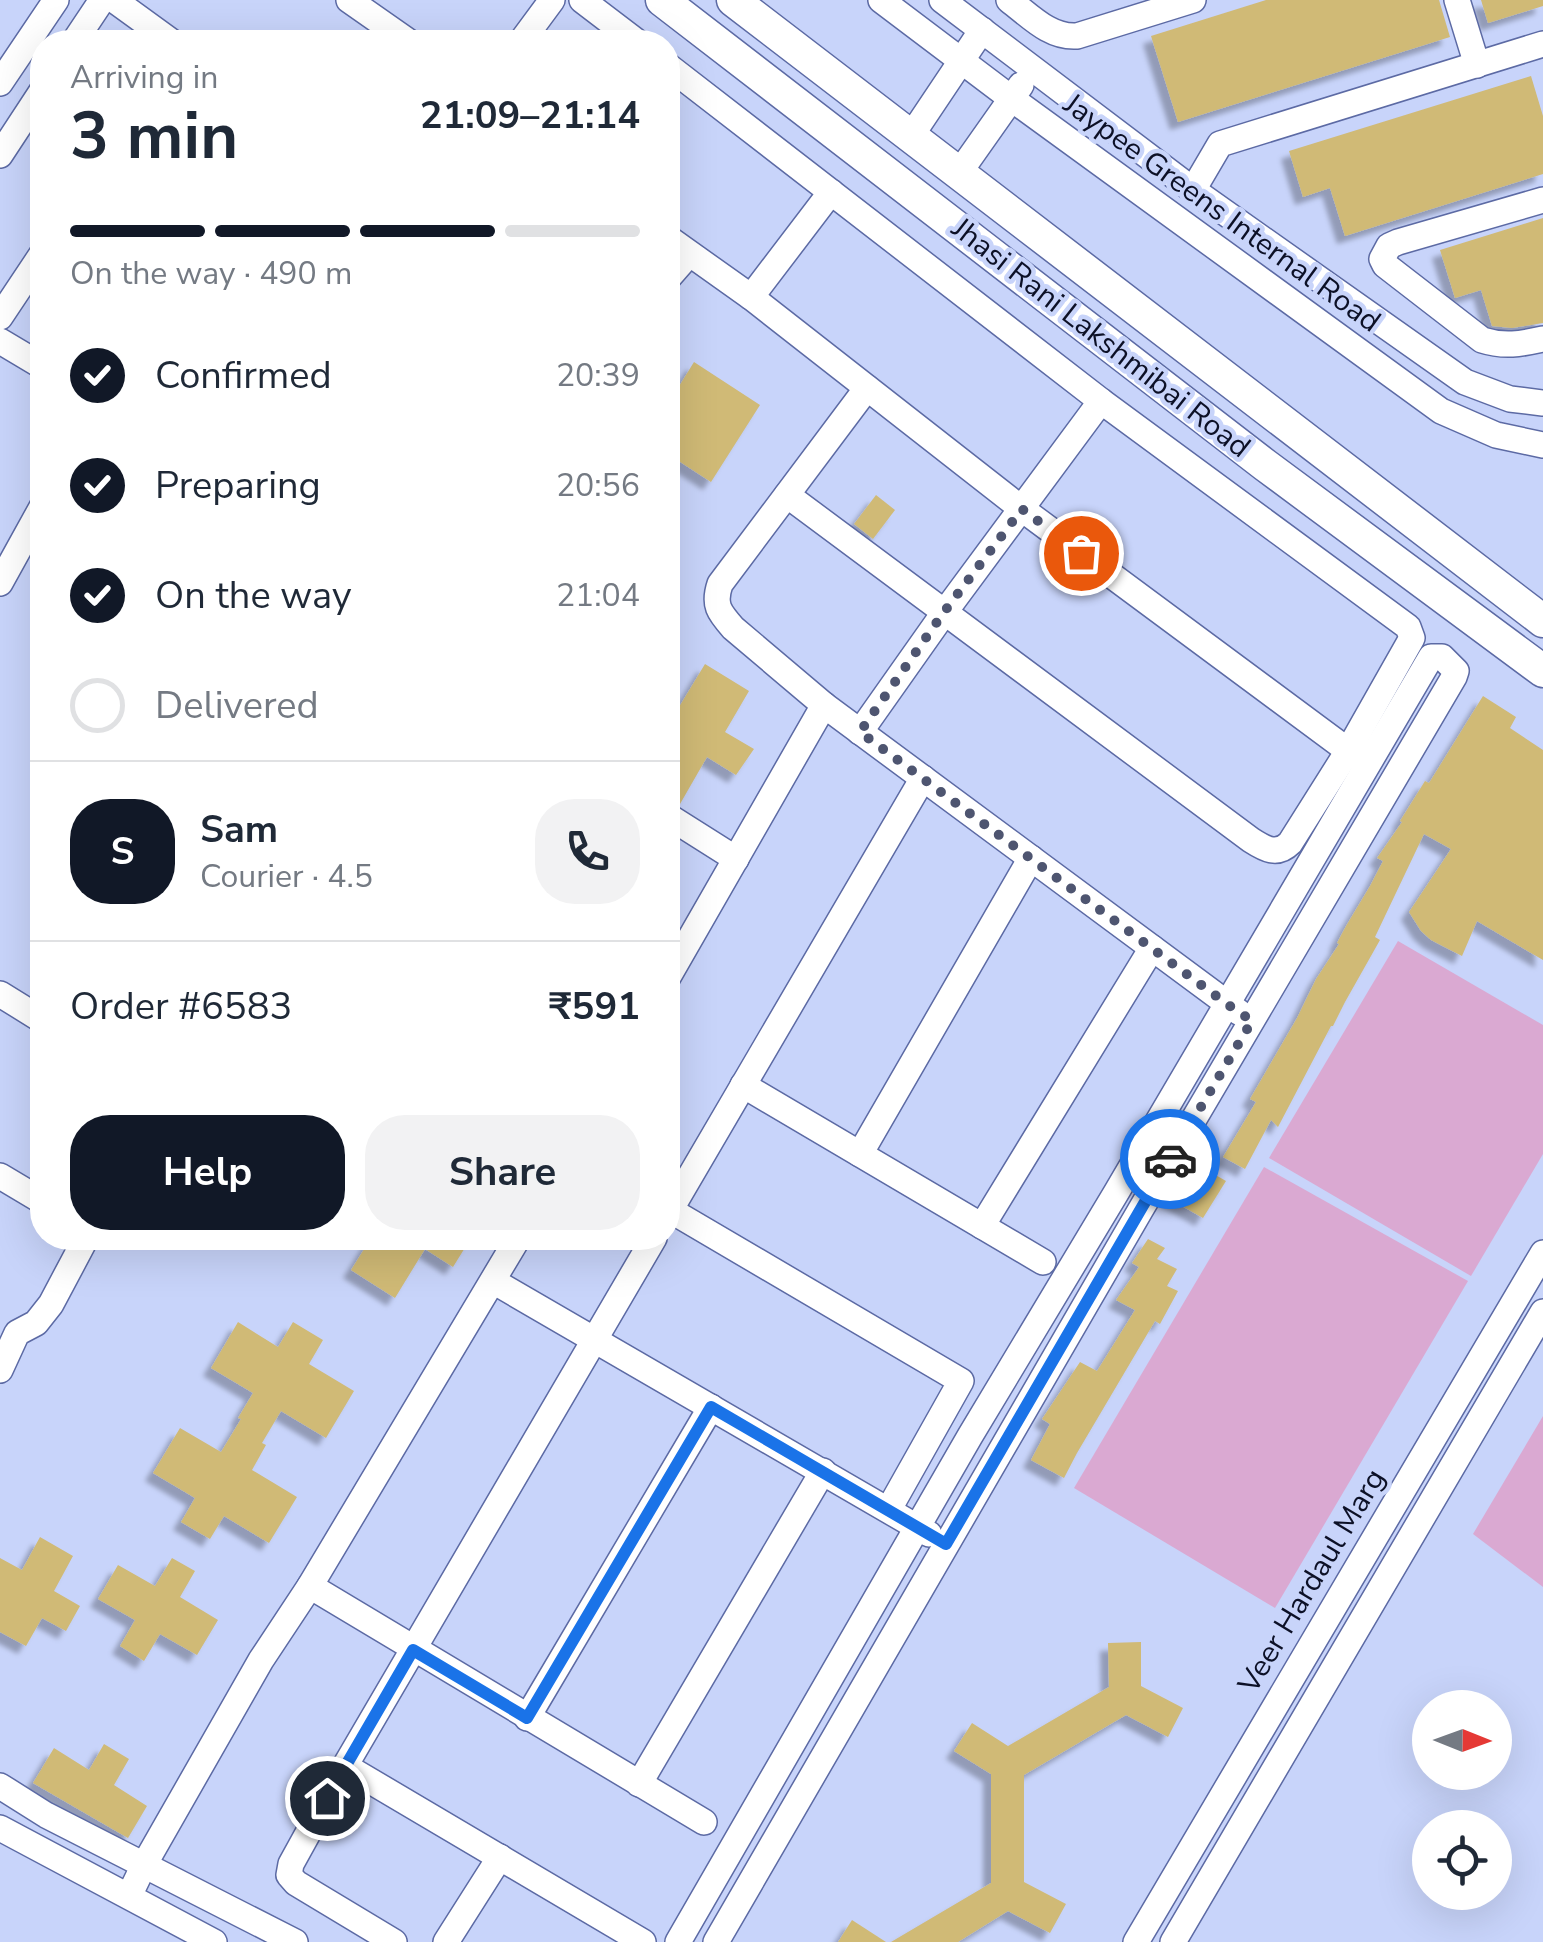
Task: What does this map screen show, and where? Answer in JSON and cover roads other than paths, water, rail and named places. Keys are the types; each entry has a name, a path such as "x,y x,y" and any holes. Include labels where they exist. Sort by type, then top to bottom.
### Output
{"main road":[{"name":"Jhasi Rani Lakshmibai Road","path":"662,0 1280,476 1543,670"},
{"name":"Jhasi Rani Lakshmibai Road","path":"733,0 1543,621"}],"street":[{"path":"36,30 56,0"},
{"path":"82,30 102,0"},
{"path":"114,0 144,9 162,30"},
{"path":"349,0 392,30"},
{"path":"530,30 552,0"},
{"path":"582,0 621,30"},
{"name":"Jaypee Greens Internal Road","path":"881,0 1012,100 1442,411 1496,435 1543,444"},
{"name":"Jaypee Greens Internal Road","path":"942,0 1193,190 1466,382 1510,399 1543,403"},
{"path":"1009,0 1062,37 1077,36 1193,0"},
{"path":"1457,0 1476,65"},
{"path":"911,136 982,30"},
{"path":"0,84 30,39"},
{"path":"1193,190 1220,144 1543,44"},
{"path":"959,173 1033,68"},
{"path":"678,1942 1227,1004 1358,758 1411,643 1408,627 1101,401 680,75"},
{"path":"0,155 30,109"},
{"path":"751,298 831,192"},
{"path":"1543,200 1398,242 1389,246 1382,258 1385,265 1482,340 1515,345 1543,339"},
{"path":"680,247 1022,509 1358,758"},
{"path":"680,264 689,254"},
{"path":"0,317 30,272"},
{"path":"0,341 30,359"},
{"path":"867,388 720,584 716,598 721,614 824,705 1252,1021"},
{"path":"860,732 1101,401"},
{"path":"716,1942 1456,671 1442,657 1431,657 1290,843 1275,851 1264,848 787,495"},
{"path":"0,583 30,529"},
{"path":"680,956 824,705"},
{"path":"680,1193 923,778"},
{"path":"680,824 736,859"},
{"path":"860,1154 1031,858"},
{"path":"982,1226 1152,948"},
{"path":"0,994 30,1007"},
{"path":"743,1085 1043,1262"},
{"path":"0,1176 30,1194"},
{"path":"680,1218 961,1381 889,1509"},
{"path":"0,1370 8,1331 36,1323 79,1250"},
{"path":"129,1896 261,1660 310,1586 511,1250"},
{"path":"394,1942 296,1883 289,1875 292,1864 345,1766 647,1250"},
{"name":"Veer Hardaul Marg","path":"1136,1942 1543,1252"},
{"path":"492,1281 946,1544"},
{"name":"Veer Hardaul Marg","path":"1173,1942 1543,1312"},
{"path":"527,1718 711,1407"},
{"path":"639,1784 823,1471"},
{"path":"310,1586 704,1822"},
{"path":"345,1766 639,1941"},
{"path":"0,1786 46,1816 296,1942"},
{"path":"0,1828 214,1942"},
{"path":"446,1942 500,1857"}]}
